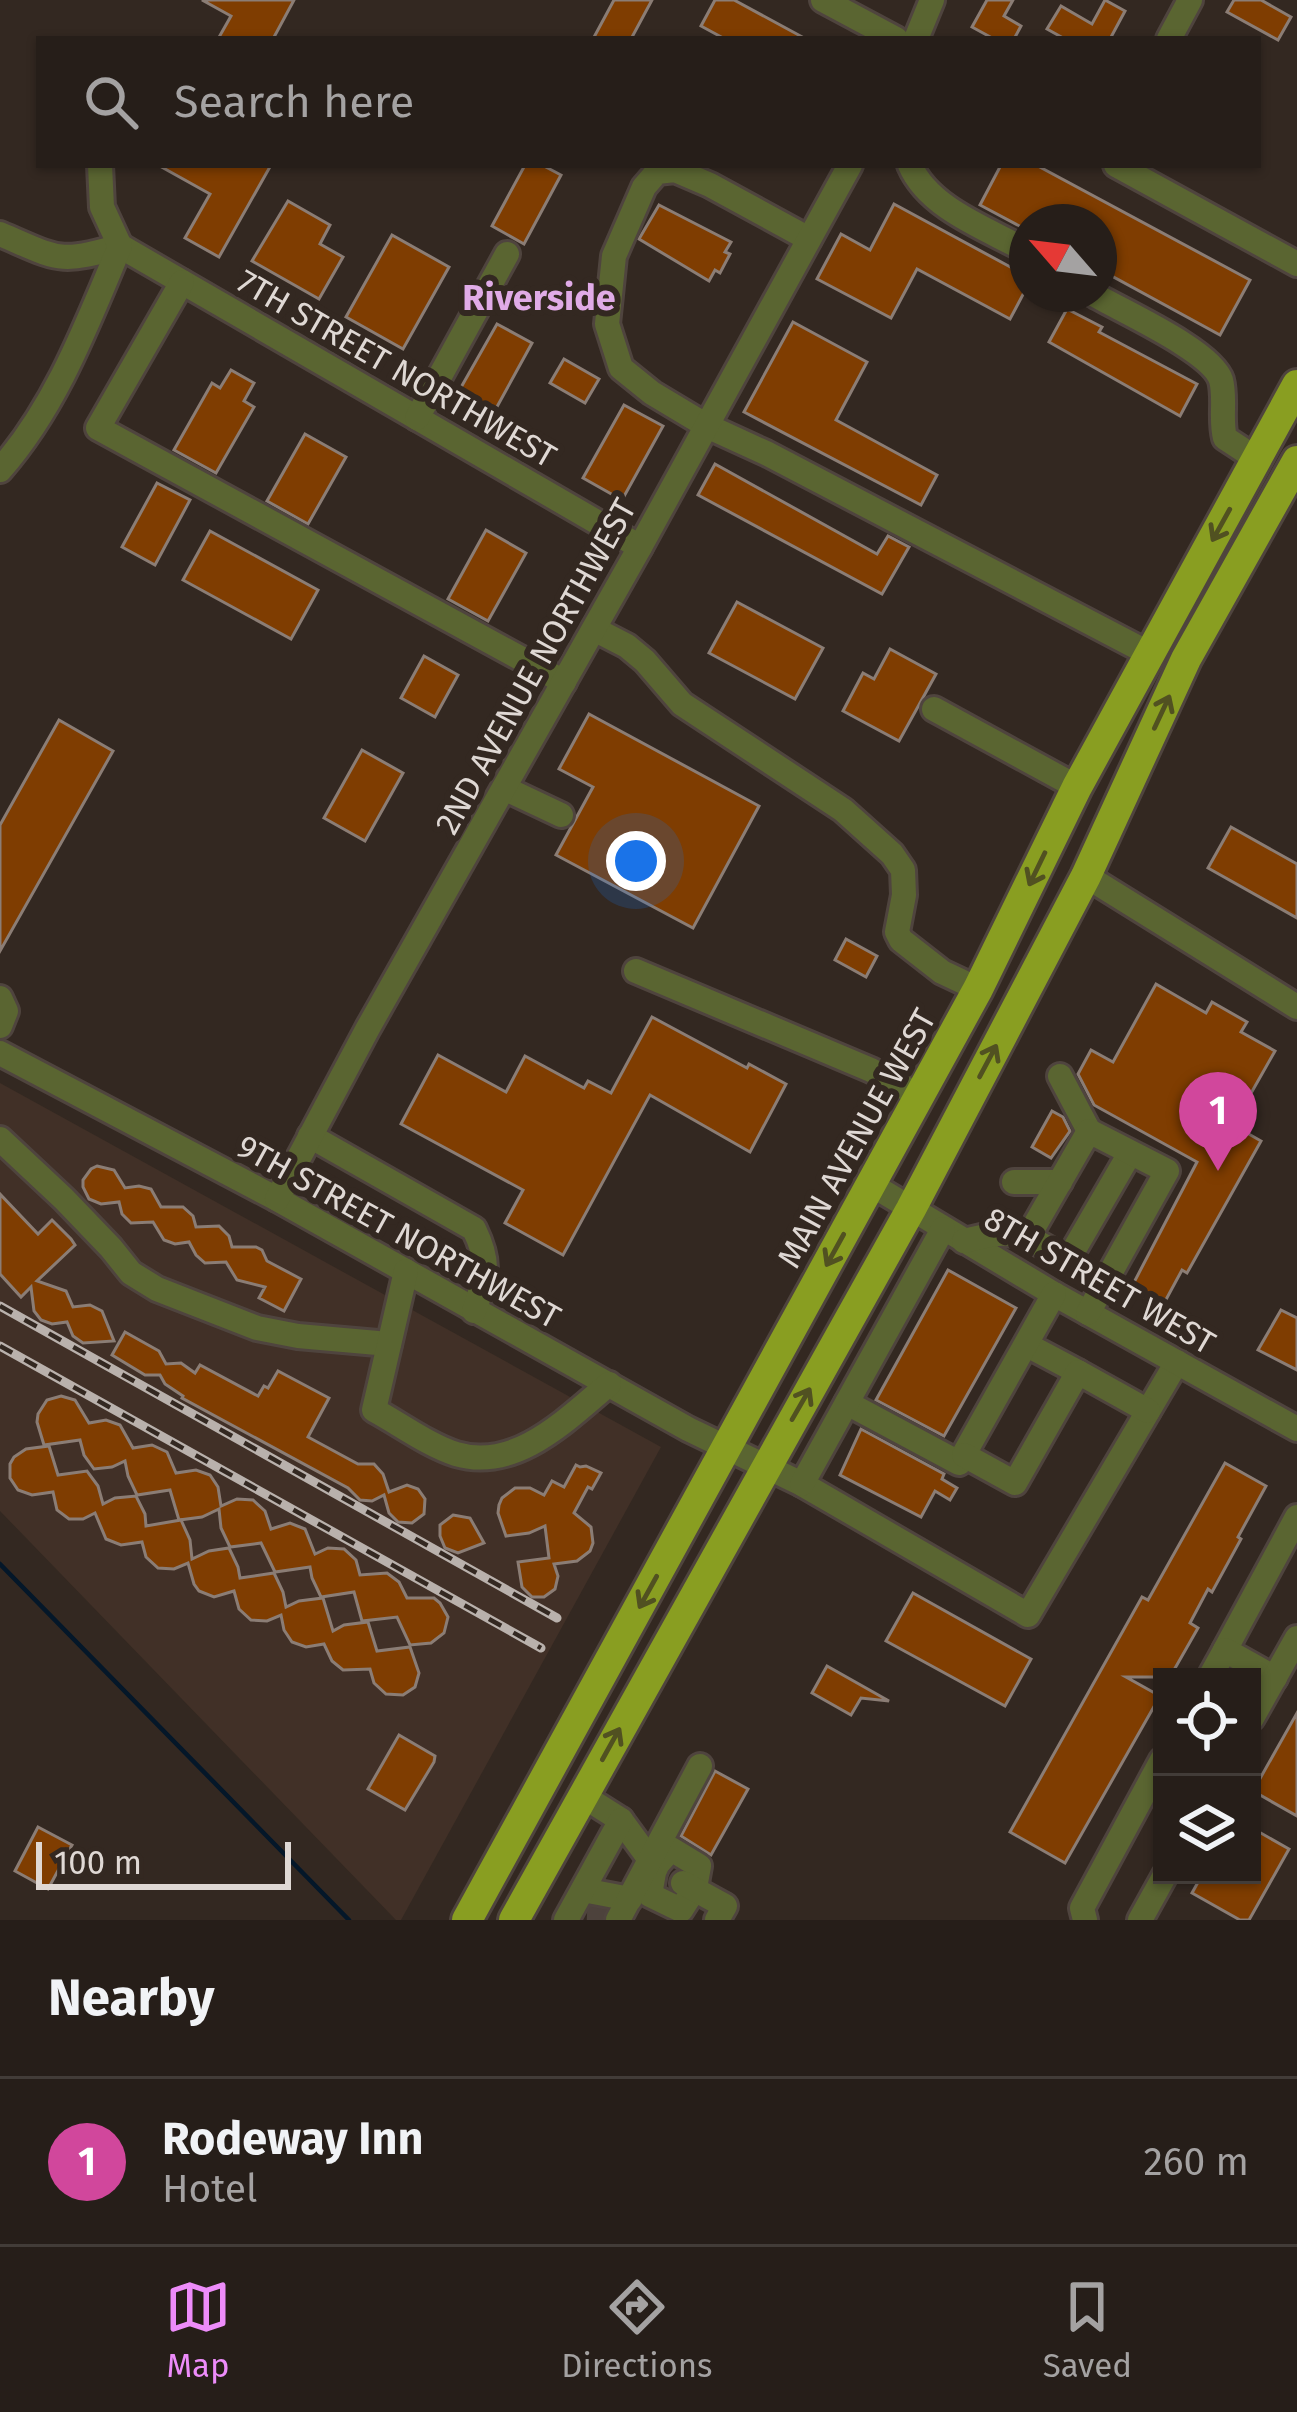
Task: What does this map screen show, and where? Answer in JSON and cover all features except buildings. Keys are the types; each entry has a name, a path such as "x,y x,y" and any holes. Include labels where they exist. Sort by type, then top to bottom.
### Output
{"main road":[{"name":"MAIN AVENUE WEST","path":"467,1920 979,988 1077,787 1297,385"},
{"path":"514,1920 910,1210 1086,877 1186,659 1297,461"}],"street":[{"path":"823,0 890,36"},
{"path":"917,36 932,0"},
{"path":"1170,36 1190,0"},
{"path":"0,470 48,404 120,246 103,207 100,168"},
{"name":"2ND AVENUE NORTHWEST","path":"277,1199 848,168"},
{"path":"911,168 945,205 1009,241"},
{"path":"1121,168 1297,264"},
{"path":"809,239 710,185 675,170 657,172 644,187 614,256 607,324 621,368 707,427 766,453 1150,654"},
{"path":"0,234 55,258 80,259 120,246"},
{"name":"7TH STREET NORTHWEST","path":"120,246 640,547"},
{"path":"417,418 507,254"},
{"path":"182,282 98,428 564,682"},
{"path":"1117,307 1195,350 1214,366 1222,384 1221,425 1226,438 1257,459"},
{"path":"594,629 641,657 682,704 843,810 892,854 903,870 897,932 901,940 942,972 979,988"},
{"path":"934,709 1077,787"},
{"path":"504,788 561,815"},
{"path":"1086,877 1297,1007"},
{"path":"636,971 872,1070 920,1096"},
{"path":"0,998 6,1012 0,1026"},
{"name":"9TH STREET NORTHWEST","path":"0,1053 277,1199 727,1448 802,1484 1028,1616 1148,1411"},
{"path":"1060,1076 1089,1131 1167,1171 1088,1313"},
{"path":"1028,1237 1089,1131"},
{"path":"310,1136 474,1229 485,1251 487,1274 474,1311"},
{"path":"0,1139 64,1199 130,1273 157,1289 256,1328 389,1344"},
{"path":"1068,1260 1130,1153"},
{"path":"1015,1182 1060,1182"},
{"name":"8TH STREET WEST","path":"872,1185 1054,1294 1297,1429"},
{"path":"802,1484 953,1235 1016,1232 1104,1282"},
{"path":"406,1271 374,1410 454,1453 485,1459 543,1439 609,1384"},
{"path":"847,1403 959,1463 1054,1294"},
{"path":"1027,1345 1148,1411 1177,1362"},
{"path":"964,1455 1015,1483 1078,1372"},
{"path":"1215,1668 1297,1517"},
{"path":"1261,1702 1297,1638"},
{"path":"1225,1650 1274,1678"},
{"path":"598,1911 669,1874 700,1766"},
{"path":"1085,1920 1082,1908 1156,1776"},
{"path":"583,1796 621,1820 669,1874 725,1906 717,1920"},
{"path":"598,1911 621,1820"},
{"path":"1139,1920 1160,1884"}],"shaded area":[{"path":"0,1083 661,1447 401,1920 0,1511"}],"waterway":[{"path":"0,1564 349,1920"}],"tunnel":[{"path":"587,1915 607,1916"}],"railway":[{"path":"0,1306 557,1618"},
{"path":"0,1346 541,1648"}],"place":[{"name":"Rodeway Inn","path":"1218,1171"}],"district":[{"name":"Riverside","path":"539,297"}]}
